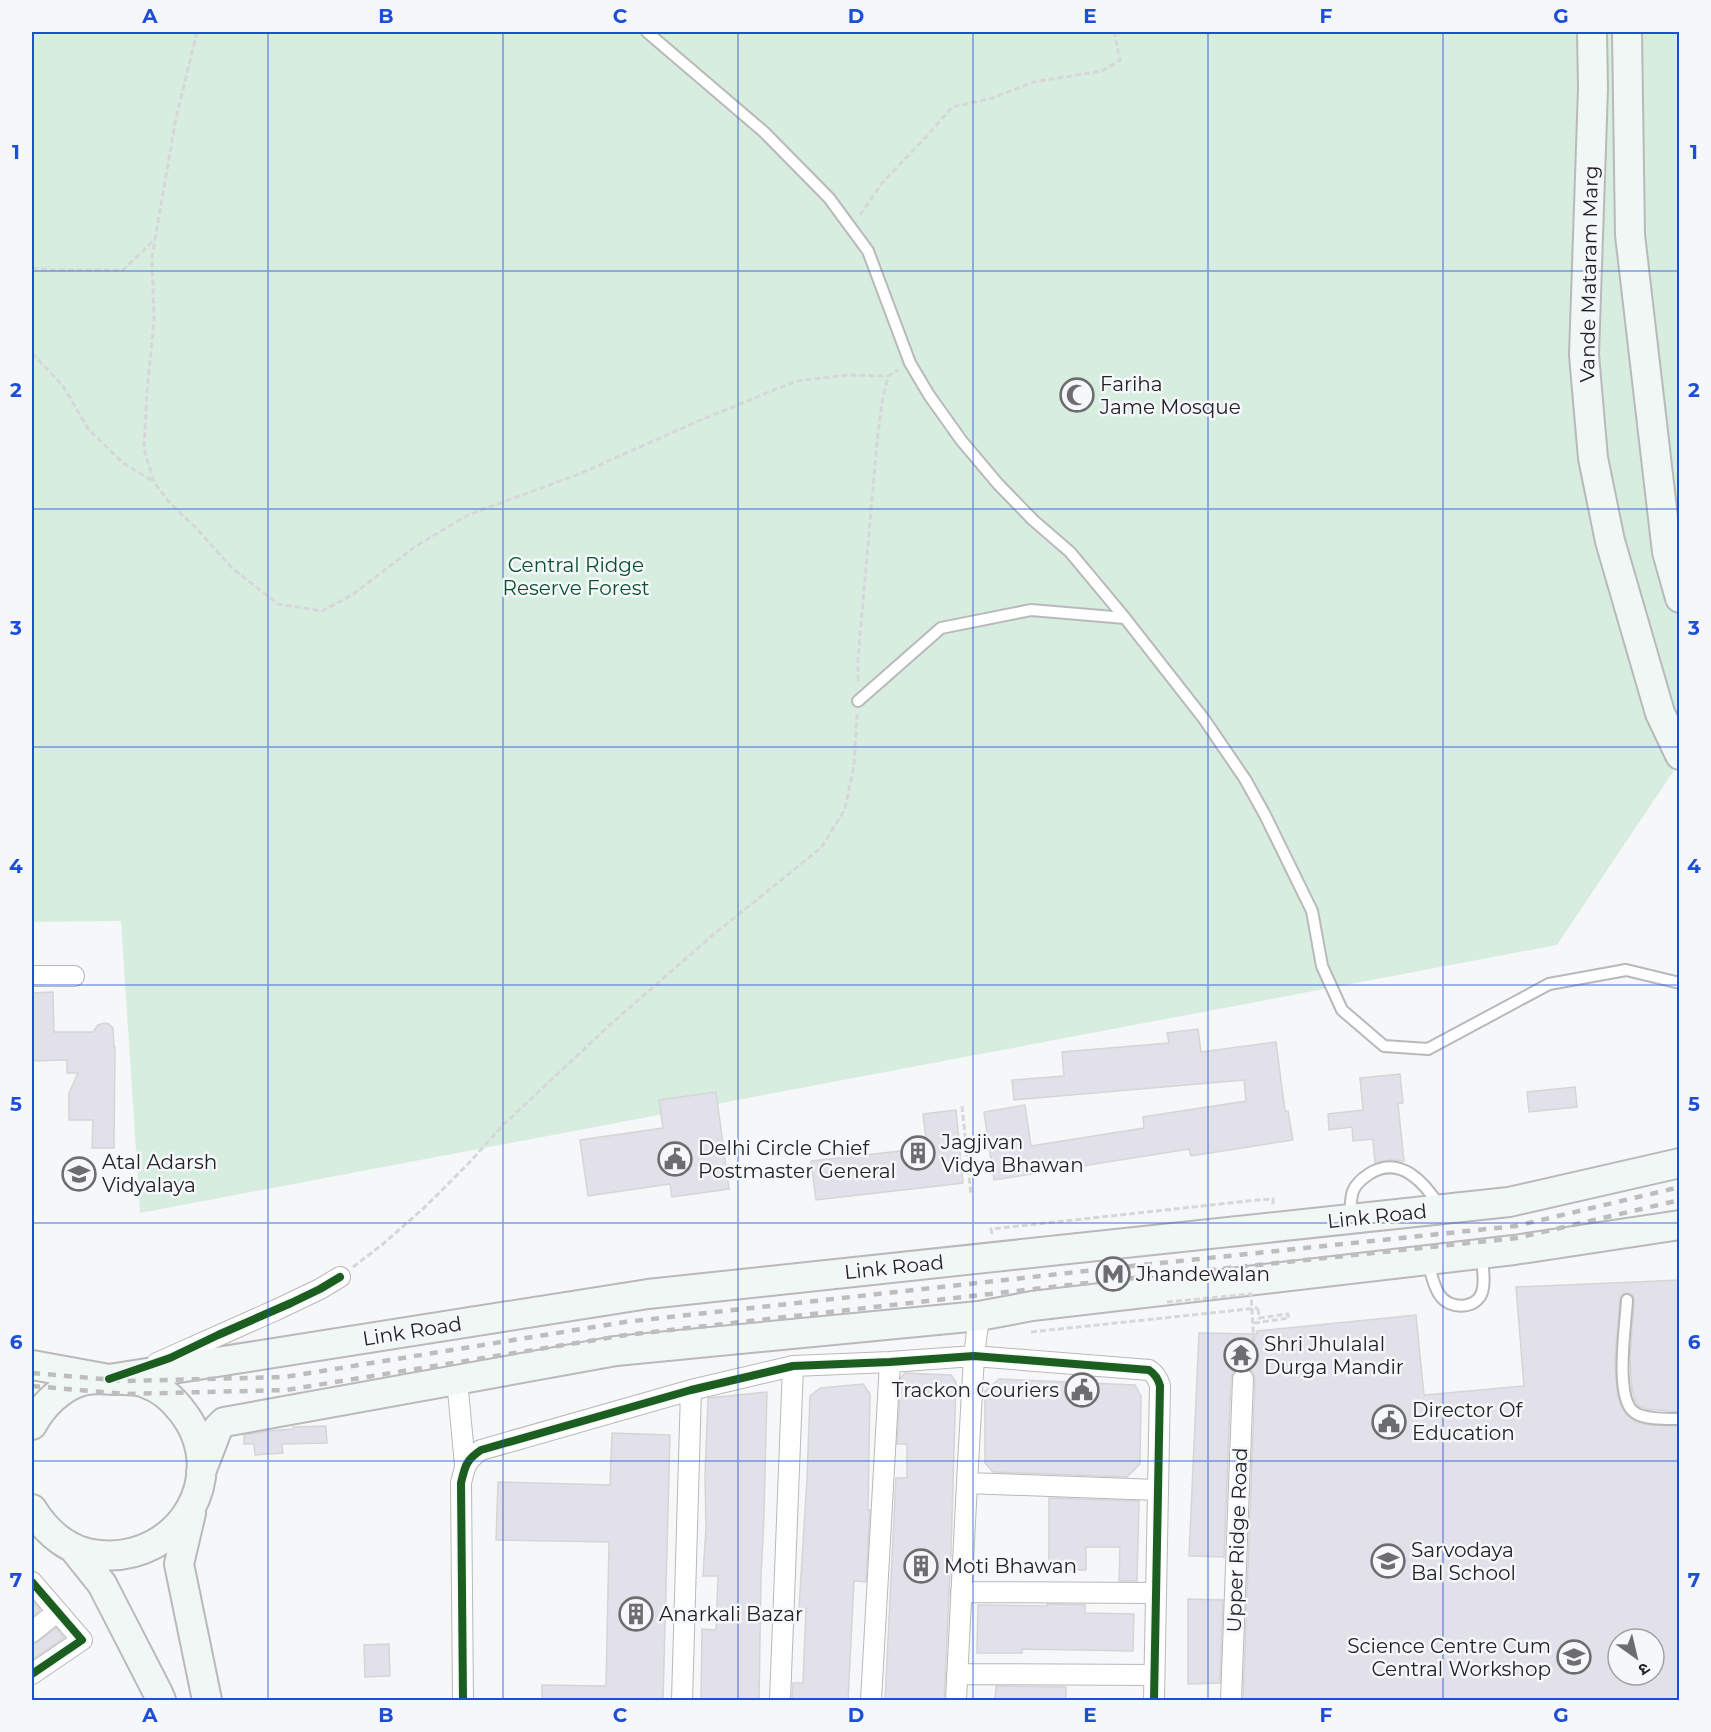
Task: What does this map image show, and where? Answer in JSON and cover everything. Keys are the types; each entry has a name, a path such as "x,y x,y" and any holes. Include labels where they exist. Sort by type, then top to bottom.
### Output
{"main road":[{"name":"Vande Mataram Marg","path":"1592,32 1593,88 1584,355 1593,458 1610,541 1660,714 1680,755"},
{"name":"Vande Mataram Marg","path":"1627,32 1630,236 1667,552 1680,598"},
{"name":"Link Road","path":"109,1379 648,1294 1509,1202 1680,1163"},
{"path":"201,1472 218,1428 224,1422 616,1351 979,1316 1032,1306 1482,1254 1680,1225"},
{"path":"32,1365 109,1379 144,1382 161,1391 176,1403 188,1418 201,1454 201,1472 179,1564 207,1701"},
{"path":"32,1425 45,1405 62,1391 82,1381 109,1379"},
{"path":"32,1509 39,1521 61,1542 93,1555 113,1556 132,1554 151,1547 168,1536 182,1522 192,1505"},
{"path":"74,1549 102,1584 160,1701"}],"street":[{"path":"32,976 74,976"},
{"path":"109,1379 170,1358 291,1303 340,1277"},
{"path":"956,1701 974,1356 979,1316"},
{"path":"465,1465 471,1456 497,1444 690,1390 793,1366 974,1356 1149,1370 1154,1374 1160,1386 1154,1701"},
{"path":"871,1701 890,1362"},
{"path":"780,1701 793,1366"},
{"name":"Upper Ridge Road","path":"1231,1701 1243,1378"},
{"path":"457,1380 465,1465 460,1495 463,1701"},
{"path":"682,1701 690,1390"},
{"path":"967,1482 1158,1491"},
{"path":"32,1582 82,1641 32,1674"},
{"path":"961,1592 1156,1593"},
{"path":"32,1632 57,1612"},
{"path":"957,1674 1154,1675"}],"lane":[{"path":"647,32 764,132 829,198 868,251 910,363 929,395 998,483 1033,520 1070,552 1204,719 1245,779 1312,911 1322,966 1342,1011 1384,1046 1428,1049 1549,984 1626,970 1680,983"},
{"path":"858,701 941,628 1031,610 1125,618"},
{"path":"1350,1219 1353,1190 1361,1179 1372,1172 1387,1168 1398,1168 1410,1172 1432,1193 1442,1209"},
{"path":"1428,1260 1438,1294 1450,1304 1463,1306 1477,1300 1482,1294 1482,1254"},
{"path":"1627,1300 1623,1362 1624,1392 1627,1404 1635,1413 1653,1418 1680,1419"}],"path":[{"path":"197,32 176,118 152,256 154,320 144,449 154,482 169,502 232,568 278,604 322,611 352,595 416,546 468,515 579,474 796,381 848,375 888,376 910,363"},
{"path":"858,238 860,216 882,183 952,107 993,98 1033,82 1101,71 1120,60 1114,32"},
{"path":"32,268 123,270 156,239"},
{"path":"32,354 63,386 88,430 123,463 154,482"},
{"path":"340,1277 426,1207 501,1126 629,1008 714,934 822,848 845,809 854,765 858,659 872,483 882,402 888,376"},
{"path":"962,1106 971,1194"},
{"path":"1004,1228 1257,1200"},
{"path":"1167,1302 1251,1294 1254,1344"},
{"path":"1027,1332 1258,1308"},
{"path":"1254,1323 1289,1318 1288,1314 1259,1318"}],"green space":[{"name":"Central Ridge Reserve Forest","path":"32,32 1679,32 1679,763 1557,945 140,1213 121,921 32,922"}],"building":[{"path":"53,992 54,1032 93,1032 98,1025 104,1023 113,1028 115,1047 114,1148 92,1148 93,1120 69,1120 69,1093 78,1073 67,1073 67,1060 32,1061 32,993"},
{"path":"1198,1029 1201,1052 1276,1042 1285,1111 1288,1111 1293,1140 1191,1156 1189,1149 994,1180 984,1112 1025,1105 1031,1146 1144,1128 1143,1117 1246,1101 1244,1080 1014,1100 1012,1080 1064,1076 1062,1052 1169,1043 1167,1033"},
{"path":"1400,1074 1403,1103 1398,1104 1404,1161 1390,1160 1375,1163 1373,1139 1353,1141 1352,1127 1329,1130 1328,1114 1363,1110 1360,1078"},
{"path":"1575,1087 1577,1107 1529,1112 1527,1092"},
{"path":"716,1092 729,1189 672,1197 670,1184 588,1196 580,1140 663,1128 659,1100"},
{"name":"Jagjivan Vidya Bhawan","path":"956,1110 963,1183 816,1200 811,1161 927,1148 923,1114"},
{"path":"1680,1280 1680,1412 1646,1409 1639,1406 1635,1400 1630,1359 1634,1300 1633,1296 1628,1293 1623,1294 1620,1299 1615,1359 1617,1393 1621,1406 1628,1416 1636,1422 1648,1425 1680,1426 1680,1701 1243,1701 1255,1379 1250,1369 1243,1367 1233,1372 1231,1379 1224,1557 1189,1556 1199,1333 1257,1334 1257,1331 1416,1315 1424,1395 1524,1386 1516,1287"},
{"path":"905,1373 951,1375 956,1382 944,1701 885,1701 896,1478 907,1478 907,1444 897,1444 901,1377"},
{"path":"999,1379 1135,1385 1141,1396 1140,1464 1127,1477 993,1472 985,1463 985,1391"},
{"path":"863,1384 870,1394 868,1510 870,1510 866,1582 854,1581 848,1701 792,1701 793,1683 803,1683 806,1608 799,1608 810,1396 820,1388"},
{"path":"767,1392 759,1701 701,1701 702,1629 716,1630 718,1576 703,1576 708,1398"},
{"path":"326,1426 327,1443 282,1444 283,1453 255,1455 254,1444 244,1444 244,1435 293,1429 293,1427"},
{"name":"Anarkali Bazar","path":"612,1433 670,1435 663,1701 542,1701 542,1685 606,1686 609,1542 496,1540 498,1482 610,1485"},
{"path":"1049,1498 1139,1501 1137,1581 1119,1581 1120,1547 1086,1547 1086,1570 1049,1570"},
{"path":"1188,1599 1223,1600 1220,1683 1188,1684"},
{"path":"32,1600 40,1610 32,1617"},
{"path":"1047,1604 1085,1605 1085,1613 1134,1614 1133,1651 1022,1649 1022,1653 977,1653 978,1605 1047,1606"},
{"path":"56,1628 64,1638 32,1660 32,1644"},
{"path":"389,1644 390,1676 365,1677 364,1645"},
{"path":"996,1686 1066,1687 1066,1701 995,1701"}],"railway":[{"path":"32,1373 126,1381 285,1377 625,1322 1516,1226 1680,1187"},
{"path":"32,1386 126,1394 286,1390 626,1335 1114,1280 1517,1238 1680,1200"}],"cycle path":[{"path":"109,1379 170,1358 291,1303 340,1277"},
{"path":"463,1700 461,1483 467,1464 481,1450 691,1390 793,1366 974,1356 1149,1370 1157,1378 1160,1386 1154,1700"},
{"path":"32,1582 82,1640 32,1674"}],"place":[{"name":"Fariha Jame Mosque","path":"1077,395"},
{"name":"Jagjivan Vidya Bhawan","path":"918,1153"},
{"name":"Delhi Circle Chief Postmaster General","path":"675,1159"},
{"name":"Atal Adarsh Vidyalaya","path":"79,1174"},
{"name":"Jhandewalan","path":"1113,1274"},
{"name":"Shri Jhulalal Durga Mandir","path":"1241,1355"},
{"name":"Trackon Couriers","path":"1082,1390"},
{"name":"Director Of Education","path":"1389,1422"},
{"name":"Sarvodaya Bal School","path":"1388,1561"},
{"name":"Moti Bhawan","path":"921,1566"},
{"name":"Anarkali Bazar","path":"636,1614"},
{"name":"Science Centre Cum Central Workshop","path":"1574,1657"}]}
